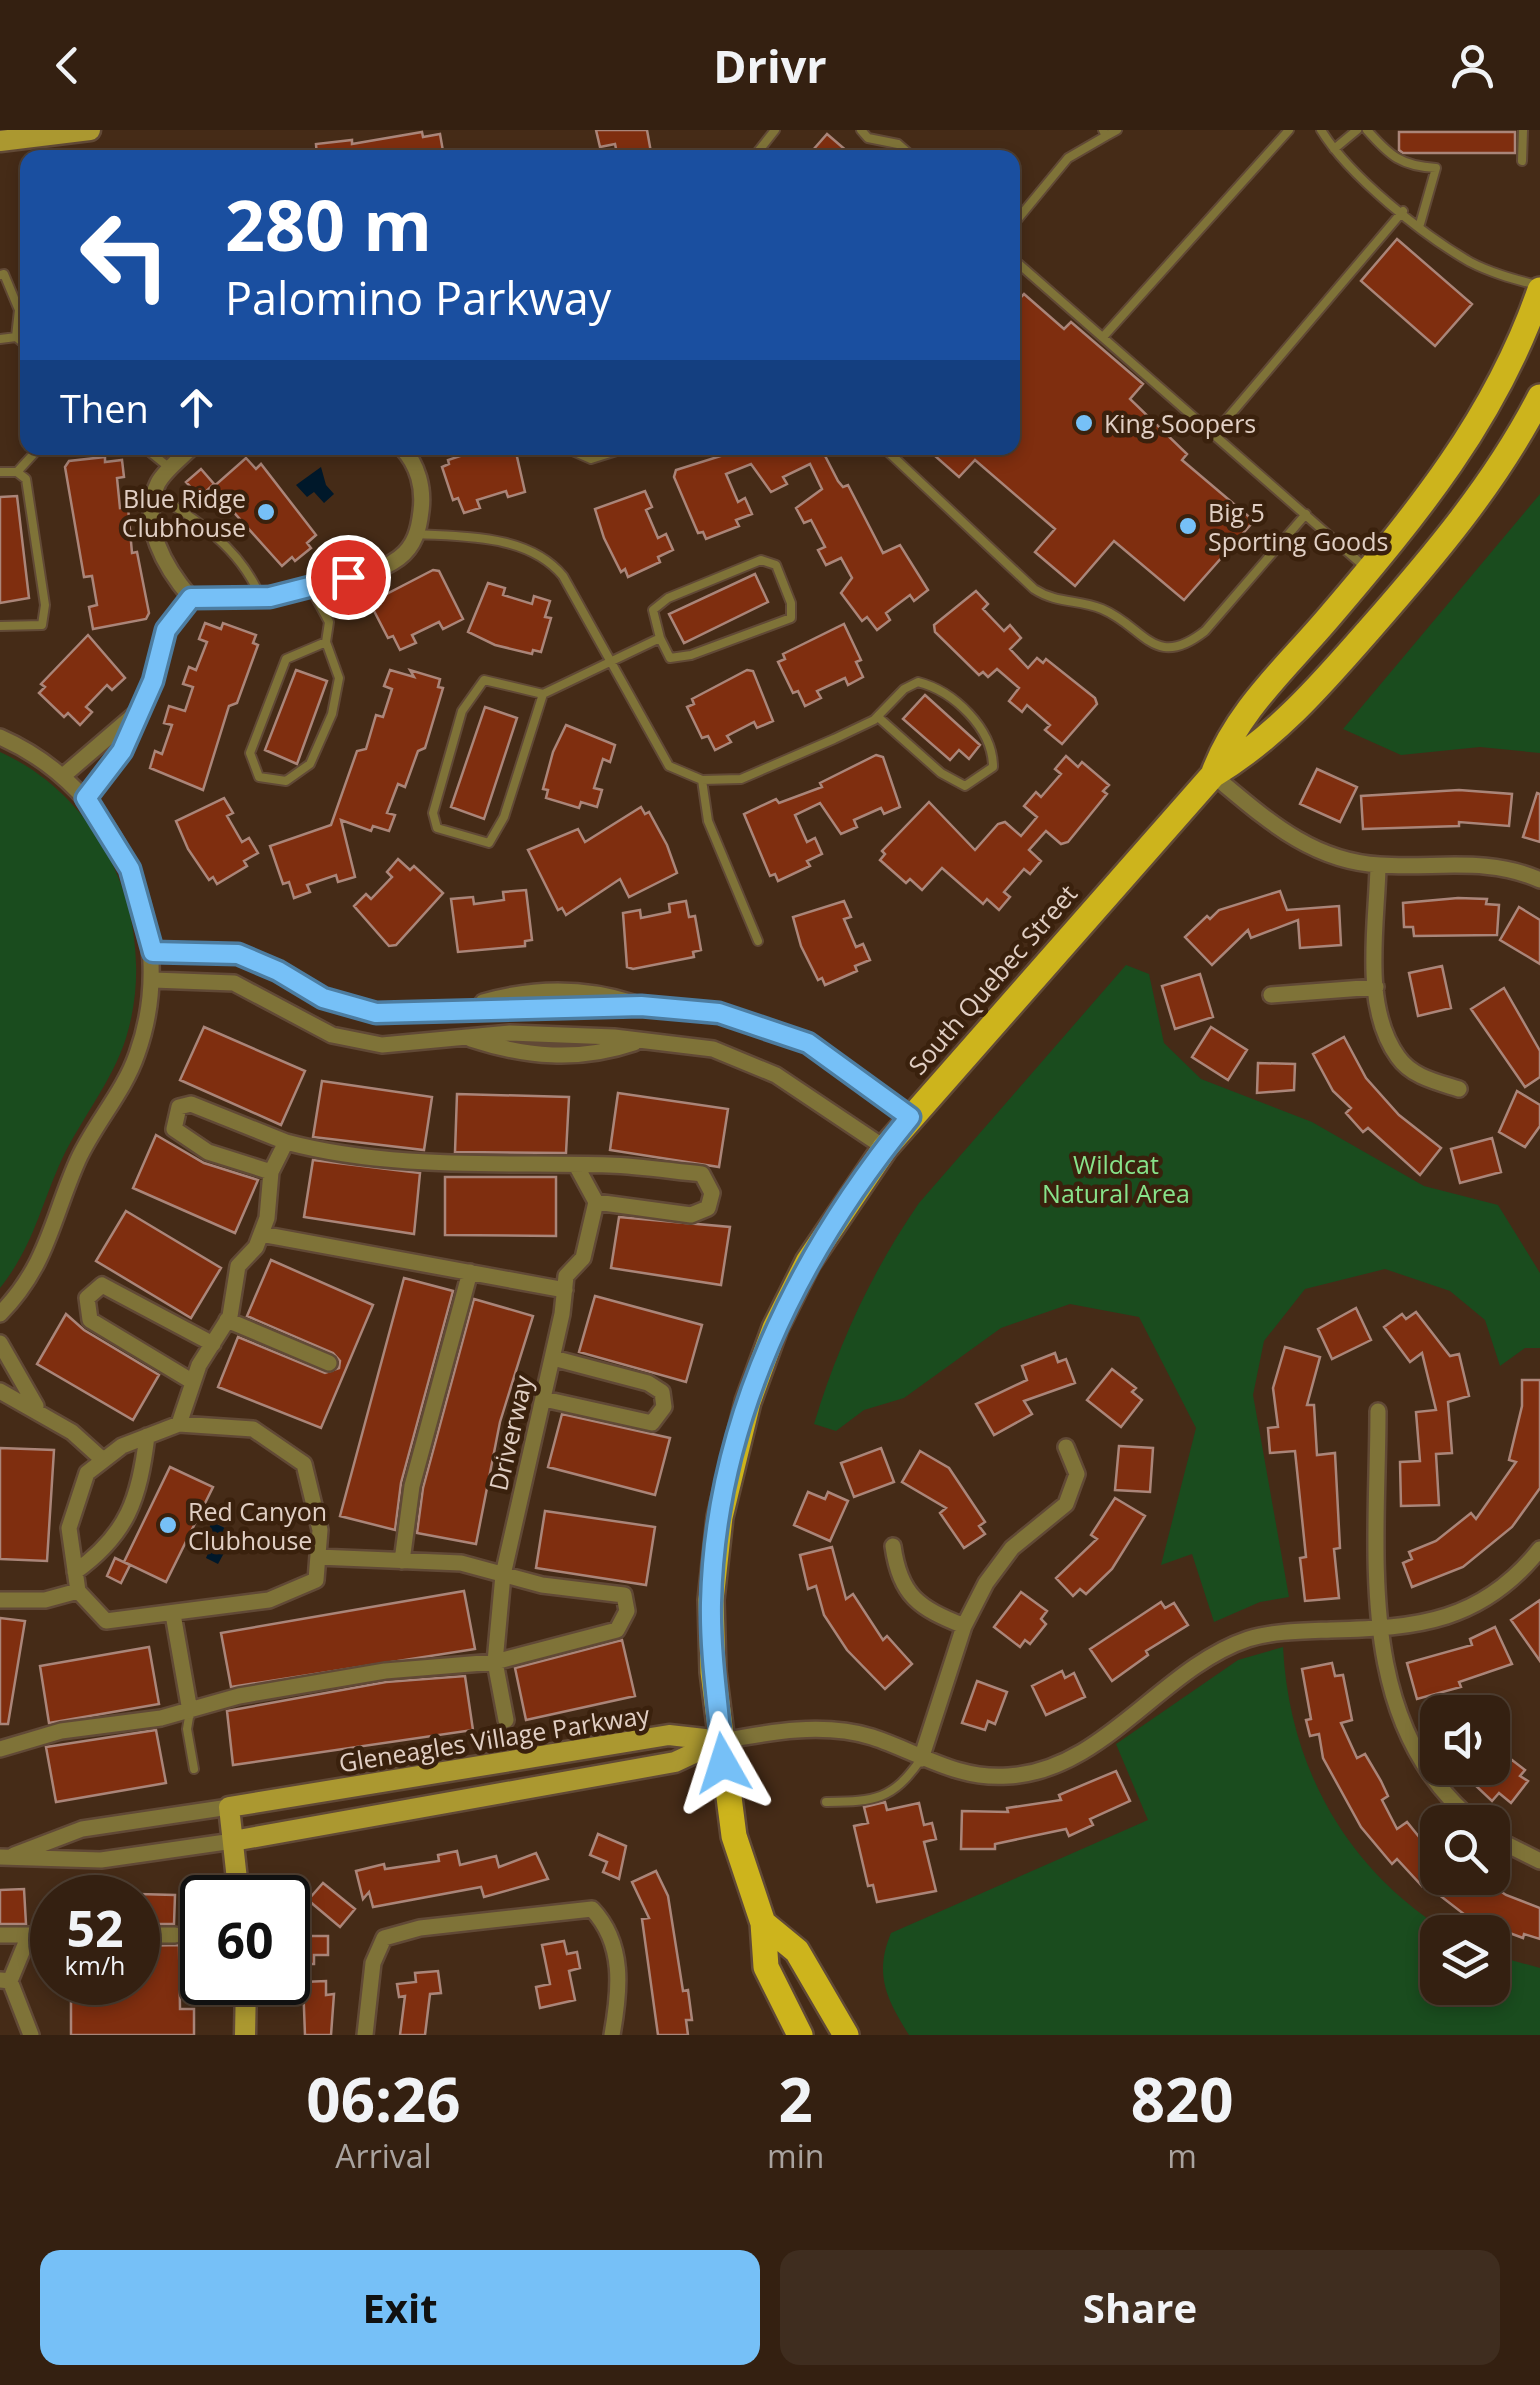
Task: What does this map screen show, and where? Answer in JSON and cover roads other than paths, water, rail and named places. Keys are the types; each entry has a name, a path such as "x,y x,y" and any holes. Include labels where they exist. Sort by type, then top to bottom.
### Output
{"main road":[{"name":"South Quebec Street","path":"1213,776 1231,733 1260,694 1430,496 1480,424 1512,361 1540,288"},
{"name":"South Quebec Street","path":"800,2035 766,1967 762,1923 734,1836 711,1600 720,1517 737,1438 792,1292 830,1225 910,1117 1213,776 1259,745 1302,706 1398,597 1494,477 1540,397"},
{"path":"762,1923 797,1952 846,2035"}],"street":[{"path":"0,141 90,130"},
{"path":"184,455 158,483 152,527 167,570 191,598 260,598 376,570 400,557 418,534 424,490 411,455"},
{"path":"86,798 122,751 141,708 166,630 191,598"},
{"path":"62,776 141,708"},
{"path":"0,737 62,776 86,798 130,869 153,952 154,980 137,1056 84,1148 41,1260 0,1314"},
{"path":"1213,776 1306,848 1378,866 1479,865 1540,880"},
{"path":"1378,866 1376,987 1383,1026 1398,1058 1420,1076 1459,1089"},
{"path":"153,952 238,954 278,971 323,998 376,1013 464,1008 574,1011 641,1006 719,1013 783,1031 835,1058 910,1117"},
{"path":"154,980 234,983 311,1024 355,1041 408,1046 468,1038 514,1054 545,1056 611,1051 641,1040 713,1050 756,1065 798,1088 885,1148"},
{"path":"1271,995 1376,987"},
{"path":"271,1172 208,1152 174,1129 179,1107 191,1104 286,1142 327,1153 418,1161 608,1165 702,1174 712,1193 708,1208 691,1214 596,1202 577,1167"},
{"path":"179,1424 192,1382 227,1320 238,1266 256,1247 261,1234 271,1172 286,1142"},
{"name":"Driverway","path":"506,1720 495,1662 503,1575 553,1358 566,1276 583,1258 596,1202"},
{"path":"261,1234 564,1290"},
{"path":"402,1561 412,1486 470,1272"},
{"path":"192,1382 90,1320 87,1298 102,1285 213,1344"},
{"path":"227,1320 330,1362"},
{"path":"0,1343 26,1394 46,1416"},
{"path":"544,1399 652,1423 664,1407 662,1392 648,1384 553,1358"},
{"path":"0,1391 46,1416 103,1460"},
{"path":"1378,1411 1378,1629 1398,1716 1412,1750 1434,1782 1457,1805"},
{"path":"179,1424 253,1429 304,1464 320,1530 316,1580 269,1600 106,1621 78,1591 69,1528 87,1472 147,1436 179,1424"},
{"path":"75,1572 102,1553 128,1520 142,1475 147,1436"},
{"path":"921,1759 964,1626 986,1583 1012,1548 1066,1504 1077,1474 1066,1447"},
{"path":"893,1546 897,1572 913,1600 964,1626"},
{"path":"5,1856 101,1860 234,1841 677,1762 722,1740 790,1730 841,1730 965,1774 995,1776 1054,1766 1094,1743 1223,1650 1252,1638 1431,1624 1475,1605 1517,1578 1540,1550"},
{"path":"0,1750 61,1732 190,1710 240,1696 385,1672 495,1662 616,1630 627,1611 624,1596 542,1586 461,1563 318,1556"},
{"path":"0,1600 12,1604 78,1591"},
{"path":"174,1614 190,1710"},
{"name":"Gleneagles Village Parkway","path":"229,1807 669,1735 722,1740"},
{"path":"5,1856 82,1829 229,1807 238,1875"},
{"path":"244,1875 246,1860 256,1846 318,1826"},
{"path":"1510,1845 1539,1857"},
{"path":"366,2035 373,1964 384,1938 420,1928 592,1909 606,1924 616,1951 619,1994 612,2035"},
{"path":"0,1935 29,1935 5,1981 31,2035"},
{"path":"160,1935 175,1935"},
{"path":"245,2035 246,2005"}],"lane":[{"path":"759,150 775,130"},
{"path":"861,130 868,138 898,144 905,150"},
{"path":"1020,216 1068,158 1105,133 1117,130"},
{"path":"1104,337 1289,130"},
{"path":"1320,130 1334,149 1403,211 1472,263 1540,288"},
{"path":"1334,149 1357,130"},
{"path":"1368,130 1392,158 1406,166 1436,168 1420,224"},
{"path":"1522,162 1524,130"},
{"path":"1214,434 1403,211"},
{"path":"1020,265 1369,570"},
{"path":"0,274 4,274 19,310 16,338"},
{"path":"0,339 20,341"},
{"path":"17,472 33,455"},
{"path":"154,455 171,469"},
{"path":"891,455 1034,589 1051,600 1102,609 1154,645 1171,649 1188,644 1205,631 1306,514"},
{"path":"0,472 17,472 26,480 44,605 42,625 0,626"},
{"path":"156,496 198,520 226,546 251,577 260,598"},
{"path":"418,534 494,539 549,559 563,576 669,766 702,780 741,779 878,716 904,689 918,682 933,686 980,724 993,746 993,767 964,786 942,773 878,716"},
{"path":"762,560 776,565 792,603 791,618 690,655 670,658 660,638 654,610 668,598 762,560"},
{"path":"310,587 329,622 326,642 338,678 332,714 310,764 286,781 259,777 250,753 286,659 326,642"},
{"path":"543,694 504,817 488,843 436,828 434,813 462,711 484,680 543,694 660,638"},
{"path":"702,780 708,821 758,941"},
{"path":"190,1710 188,1729 194,1769"},
{"path":"826,1802 890,1794 901,1788 921,1759"}],"water":[{"path":"321,467 326,485 334,494 324,503 314,492 307,497 296,485"},
{"path":"212,1522 238,1534 229,1554 224,1553 218,1564 206,1558 212,1544 203,1540"}],"place":[{"name":"King Soopers","path":"1084,423"},
{"name":"Blue Ridge Clubhouse","path":"266,512"},
{"name":"Big 5 Sporting Goods","path":"1188,526"},
{"name":"Red Canyon Clubhouse","path":"168,1525"}],"park label":[{"name":"Wildcat Natural Area","path":"1116,1178"}]}
